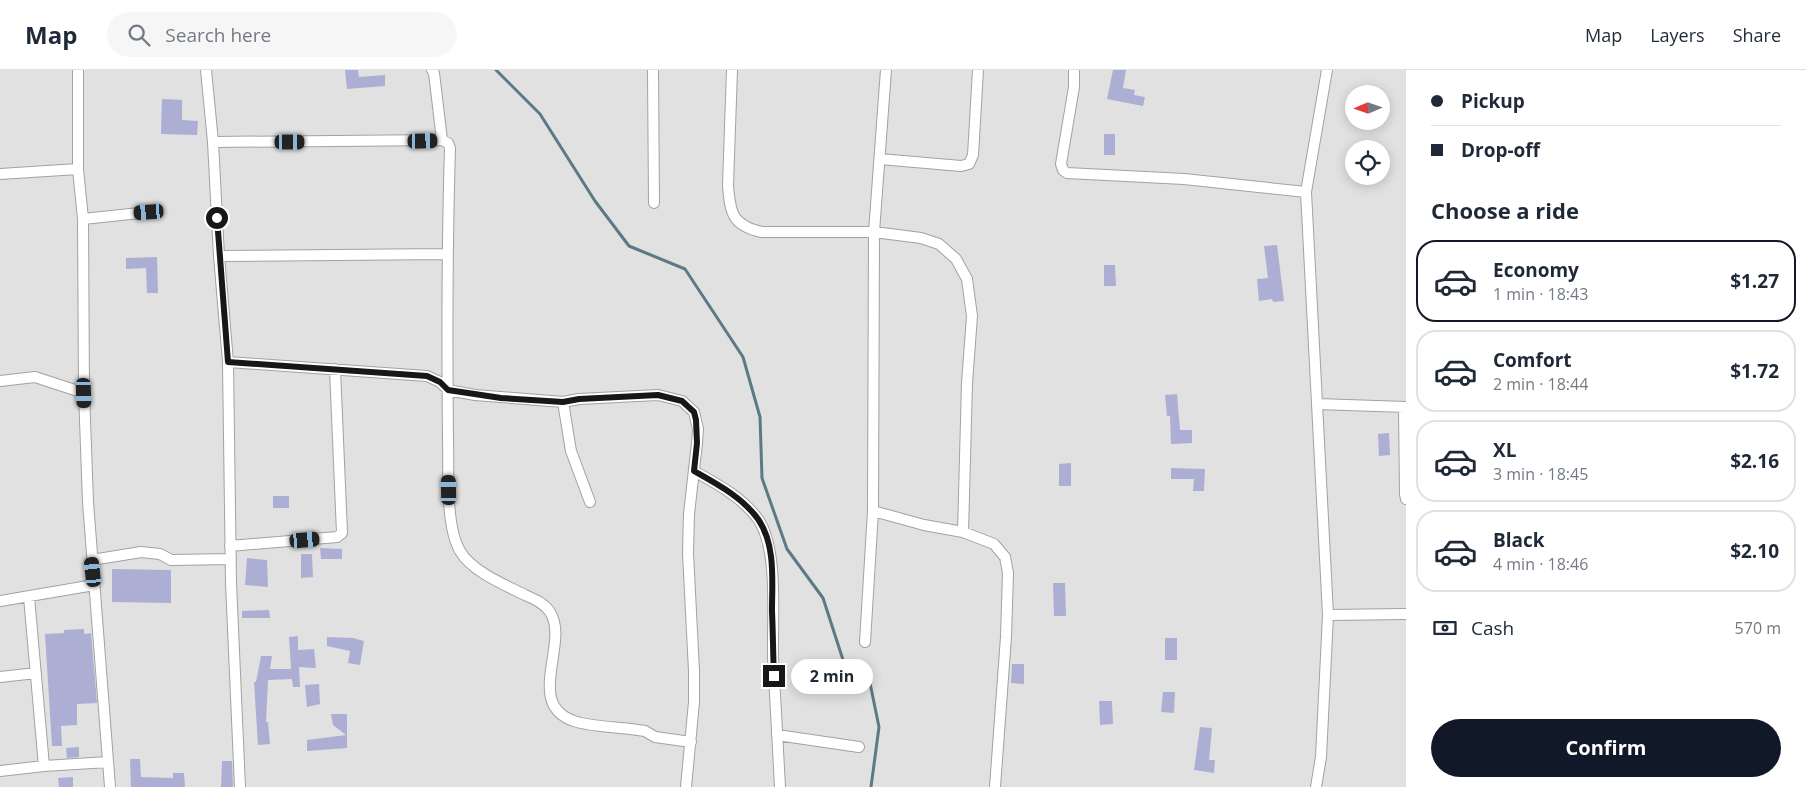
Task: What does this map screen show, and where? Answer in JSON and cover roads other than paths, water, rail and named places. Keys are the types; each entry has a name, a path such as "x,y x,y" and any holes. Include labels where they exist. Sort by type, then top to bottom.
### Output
{"street":[{"path":"78,70 78,169 83,219 84,393 92,560 110,787"},
{"path":"206,70 213,142 219,256 228,362 230,560 240,787"},
{"path":"432,70 434,73 442,140"},
{"path":"652,70 654,203"},
{"path":"732,70 728,185 729,202 732,213 738,223 749,229 762,232 874,232 921,238 939,244 956,259 967,279 972,316 967,383 963,532"},
{"path":"864,642 874,511 874,232 886,70"},
{"path":"880,159 961,166 969,164 973,155 978,70"},
{"path":"1074,70 1074,87 1061,164 1063,170 1067,173 1184,178 1306,192"},
{"path":"1316,787 1321,757 1328,615 1306,192 1327,70"},
{"path":"213,142 442,140 448,143 450,148 446,254 450,510 456,545 464,559 470,564 542,604 550,612 554,624 550,692 556,708 566,717 577,722 645,731 655,737 691,742"},
{"path":"0,174 78,169"},
{"path":"83,219 149,212"},
{"path":"219,256 446,254"},
{"path":"228,362 427,376 440,382 448,390 475,395 563,402 579,399 658,395 682,401 694,412 697,443 689,514 688,552 694,671 691,742 686,787"},
{"path":"230,546 337,537 342,533 335,370"},
{"path":"0,381 35,376 84,393"},
{"path":"563,402 571,451 590,502"},
{"path":"1317,404 1405,407 1404,494 1406,499"},
{"path":"694,471 716,483 744,504 758,520 769,544 772,568 773,657 780,787"},
{"path":"874,511 911,522 963,532 994,544 1005,557 1008,573 1006,637 995,787"},
{"path":"92,560 141,552 160,554 171,560 230,560"},
{"path":"0,601 94,585"},
{"path":"29,597 44,766"},
{"path":"1328,615 1406,614"},
{"path":"0,677 36,673"},
{"path":"777,735 859,747"},
{"path":"0,771 108,762"}],"waterway":[{"path":"496,70 540,114 595,201 629,246 685,269 743,357 760,417 762,478 787,549 823,598 845,666 870,683 879,727 871,787"}]}
